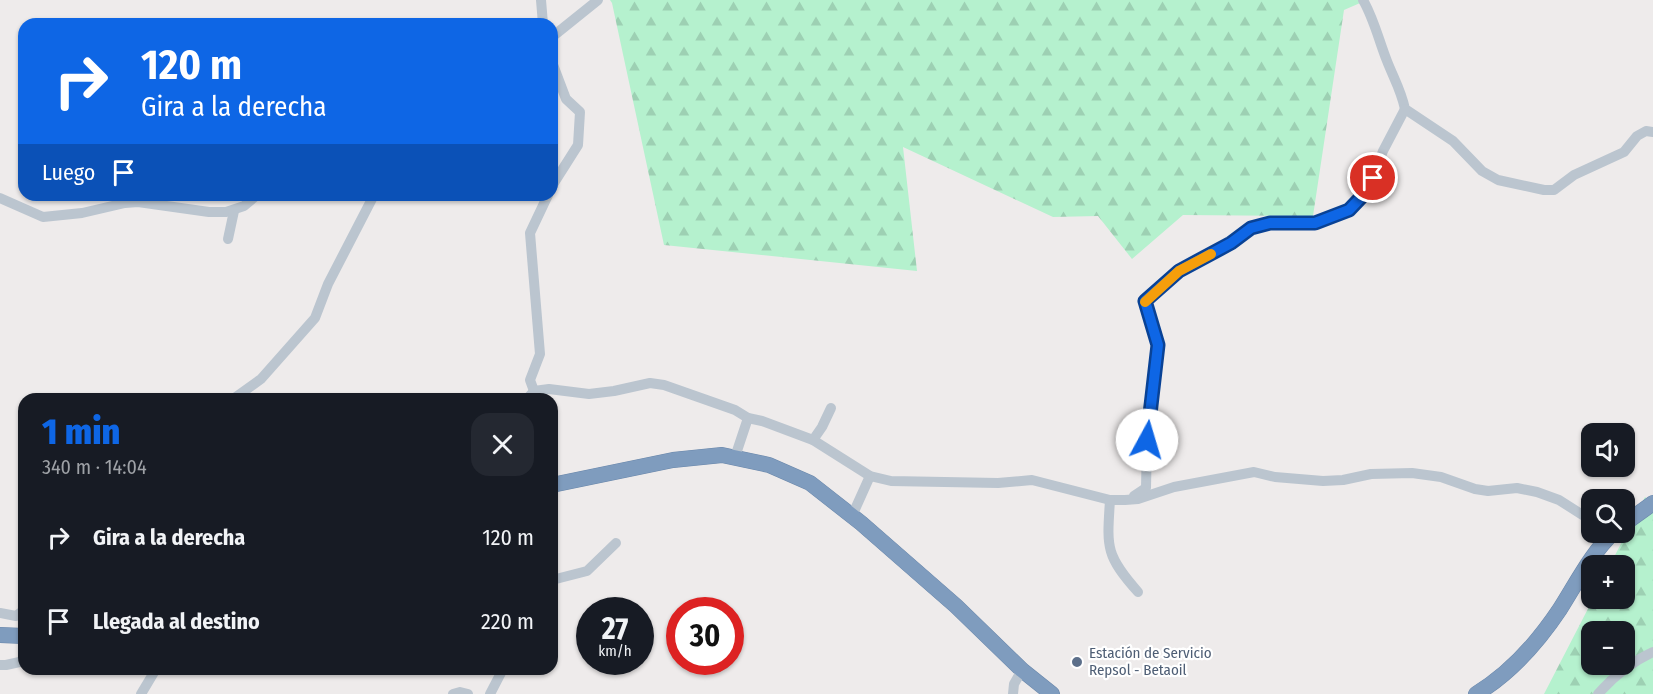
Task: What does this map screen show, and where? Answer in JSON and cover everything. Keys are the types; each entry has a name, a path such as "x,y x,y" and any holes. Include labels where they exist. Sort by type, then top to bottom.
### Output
{"highway":[{"path":"558,484 673,460 722,455 769,465 810,483 852,516 956,606 1022,670 1052,694"},
{"path":"1635,516 1653,503"},
{"path":"1476,694 1522,658 1553,618 1604,543"},
{"path":"0,635 18,636"}],"street":[{"path":"541,0 542,18"},
{"path":"558,32 598,0"},
{"path":"1125,500 1144,490 1147,483 1147,440 1158,345 1145,301 1179,271 1231,243 1251,228 1270,223 1315,223 1349,210 1368,190 1383,151 1405,109 1401,89 1387,61 1374,23 1363,0"},
{"path":"558,78 566,99 580,112 578,145 558,177"},
{"path":"1405,109 1453,141 1482,171 1498,180 1544,190 1554,190 1574,175 1624,152 1637,136 1646,131 1653,132"},
{"path":"0,198 43,217 82,213 132,203 209,212 234,211 250,201"},
{"path":"241,393 261,379 315,318 328,284 371,201"},
{"path":"531,393 530,380 540,354 530,233 545,201"},
{"path":"228,238 234,211"},
{"path":"537,393 549,389 589,394 650,383 664,384 735,410 748,418 813,440 870,476 891,481 998,483 1032,480 1110,500 1125,500 1138,499 1174,487 1254,472 1275,477 1323,481 1343,480 1371,474 1412,473 1441,477 1475,489 1517,488 1537,492 1559,500 1581,514"},
{"path":"813,440 831,408"},
{"path":"735,458 748,418"},
{"path":"852,516 870,476"},
{"path":"1110,500 1107,542 1110,553 1124,576 1138,592"},
{"path":"558,578 587,571 615,543"},
{"path":"0,613 18,614"},
{"path":"1598,694 1609,681 1636,660 1653,652"},
{"path":"0,665 18,662"},
{"path":"1013,694 1014,684 1022,670"},
{"path":"141,694 152,675"},
{"path":"490,694 500,675"},
{"path":"453,694 460,692 468,694"}],"green space":[{"path":"610,0 1367,0 1344,10 1313,216 1183,215 1132,259 1098,216 1053,217 903,147 917,271 664,245"},
{"path":"1645,497 1653,504 1653,694 1544,694 1581,622 1581,675 1635,675 1635,621 1582,621 1588,609 1635,609 1635,555 1615,555 1621,543 1635,543 1635,516"}],"slow traffic":[{"path":"1145,302 1179,271 1211,254"}],"place":[{"name":"Estación de Servicio Repsol - Betaoil","path":"1077,662"}],"route":[{"path":"1147,440 1158,345 1145,301 1179,271 1231,243 1251,228 1270,223 1315,223 1349,210 1368,190 1373,178"}]}
